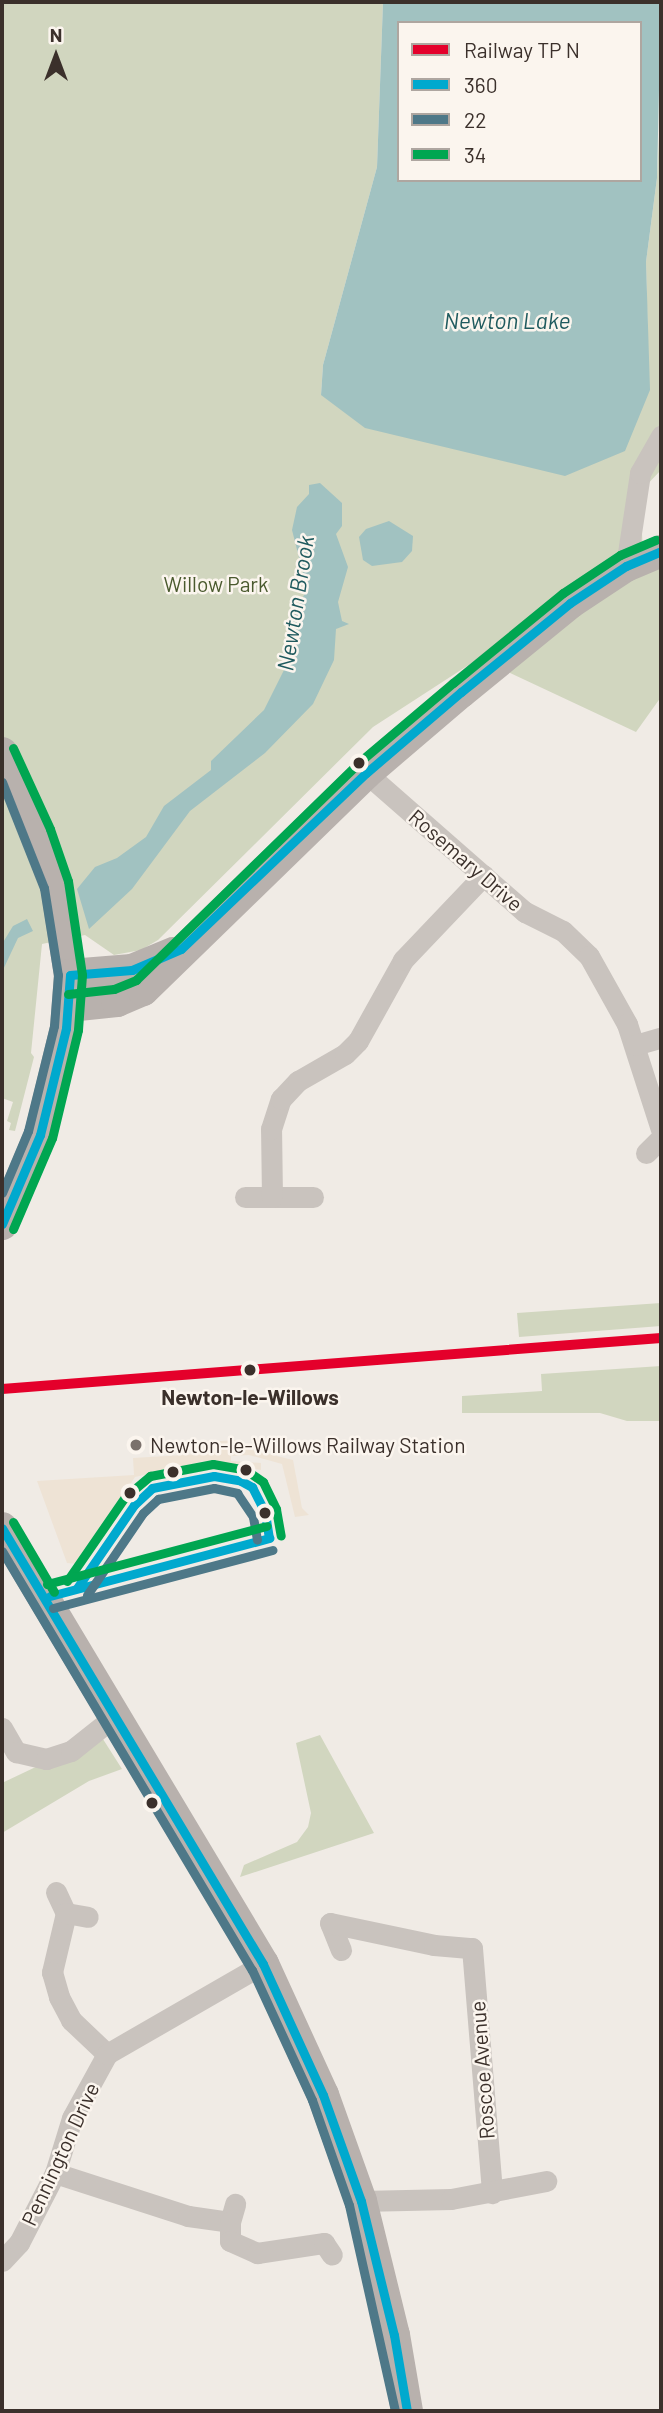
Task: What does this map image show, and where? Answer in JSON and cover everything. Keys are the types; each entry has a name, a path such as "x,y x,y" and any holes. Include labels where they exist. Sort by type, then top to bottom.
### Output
{"main road":[{"path":"69,1006 117,1001 144,990 181,949 366,773 570,603 626,566 661,551"},
{"path":"2,753 39,834 55,885 70,975 69,1006 40,1135 2,1224"},
{"path":"70,975 132,970 181,949"},
{"path":"2,1528 263,1964 323,2095 361,2201 394,2335 407,2411"}],"street":[{"path":"626,566 640,473 661,436"},
{"name":"Rosemary Drive","path":"366,773 525,912 563,931 589,956 603,973 635,1045 661,1129"},
{"path":"272,1197 271,1129 281,1099 298,1081 345,1054 358,1041 403,960 484,875"},
{"path":"635,1045 660,1038"},
{"path":"646,1153 661,1138"},
{"path":"245,1197 313,1197"},
{"path":"2,1728 16,1752 46,1759 71,1751 115,1716"},
{"path":"56,1892 66,1913 52,1972 59,1997 71,2020 107,2054 263,1964"},
{"path":"66,1913 88,1917"},
{"name":"Roscoe Avenue","path":"341,1950 327,1916 434,1945 471,1937 492,2193"},
{"name":"Pennington Drive","path":"2,2262 19,2243 55,2173 72,2118 107,2054"},
{"path":"55,2173 188,2216 232,2213 230,2241 257,2253 324,2243 332,2255"},
{"path":"361,2201 492,2193 546,2181"}],"green space":[{"name":"Willow Park","path":"4,2 383,2 377,167 323,365 321,395 649,390 646,262 657,178 661,95 661,470 640,492 644,574 661,564 661,697 636,732 508,672 484,655 373,727 158,940 141,950 114,955 85,935 42,944 31,1053 34,1057 15,1131 9,1130 11,1123 7,1121 13,1102 2,1098"},
{"path":"661,1303 661,1326 519,1337 517,1313"},
{"path":"661,1366 661,1421 627,1421 600,1413 462,1413 462,1396 542,1391 541,1374"},
{"path":"320,1735 374,1833 240,1877 244,1865 297,1842 308,1827 311,1813 296,1743"},
{"path":"101,1736 122,1769 89,1781 2,1833 2,1783"}],"shaded area":[{"path":"237,1440 240,1447 293,1460 302,1508 309,1515 295,1517 282,1464 249,1455 231,1456 231,1461 261,1463 261,1470 204,1461 135,1477 79,1564 67,1563 37,1481 134,1475 133,1458 200,1454 203,1442"}],"water":[{"name":"Newton Lake","path":"383,2 661,2 657,178 646,262 650,390 625,451 565,476 365,428 321,395 323,365 377,167"},
{"path":"320,483 342,503 342,526 336,534 348,567 338,602 342,621 349,624 336,629 334,660 313,704 265,753 190,811 132,889 89,929 77,889 95,867 117,858 146,837 164,806 211,770 211,761 264,710 288,662 284,650 293,617 307,589 292,530 297,507 309,494 309,485"},
{"path":"389,521 413,536 412,551 402,562 372,566 363,560 359,537 366,529"},
{"path":"27,919 33,931 18,938 2,972 2,944 13,926"}],"transit line":[{"name":"34","path":"68,994 114,989 136,980 357,764 563,593 620,555 656,540"},
{"name":"360","path":"2,1224 40,1135 66,1028 70,975 132,970 181,949 366,773 461,692 570,603 626,566 661,551"},
{"name":"34","path":"13,748 50,829 68,881 82,975 78,1030 52,1138 13,1229"},
{"name":"22","path":"2,782 44,888 58,975 54,1026 28,1131 2,1193"},
{"path":"2,1389 661,1338"},
{"name":"34","path":"67,1581 125,1497 150,1476 213,1464 246,1470 263,1482 276,1509 281,1536"},
{"name":"360","path":"77,1588 134,1505 152,1488 214,1476 241,1481 252,1487 265,1513 269,1538"},
{"name":"22","path":"87,1595 143,1513 158,1499 214,1488 237,1493 253,1517 257,1540"},
{"name":"34","path":"13,1522 54,1592"},
{"name":"34","path":"47,1584 266,1526"},
{"name":"360","path":"2,1528 263,1964 323,2095 361,2201 394,2335 407,2411"},
{"name":"360","path":"50,1596 269,1538"},
{"name":"22","path":"53,1608 272,1550"},
{"name":"22","path":"2,1551 252,1970 312,2100 349,2205 395,2411"}],"place":[{"name":"Newton-le-Willows","path":"250,1370"},
{"name":"Newton-le-Willows Railway Station","path":"136,1445"}],"water label":[{"name":"Newton Brook","path":"295,603"}]}
